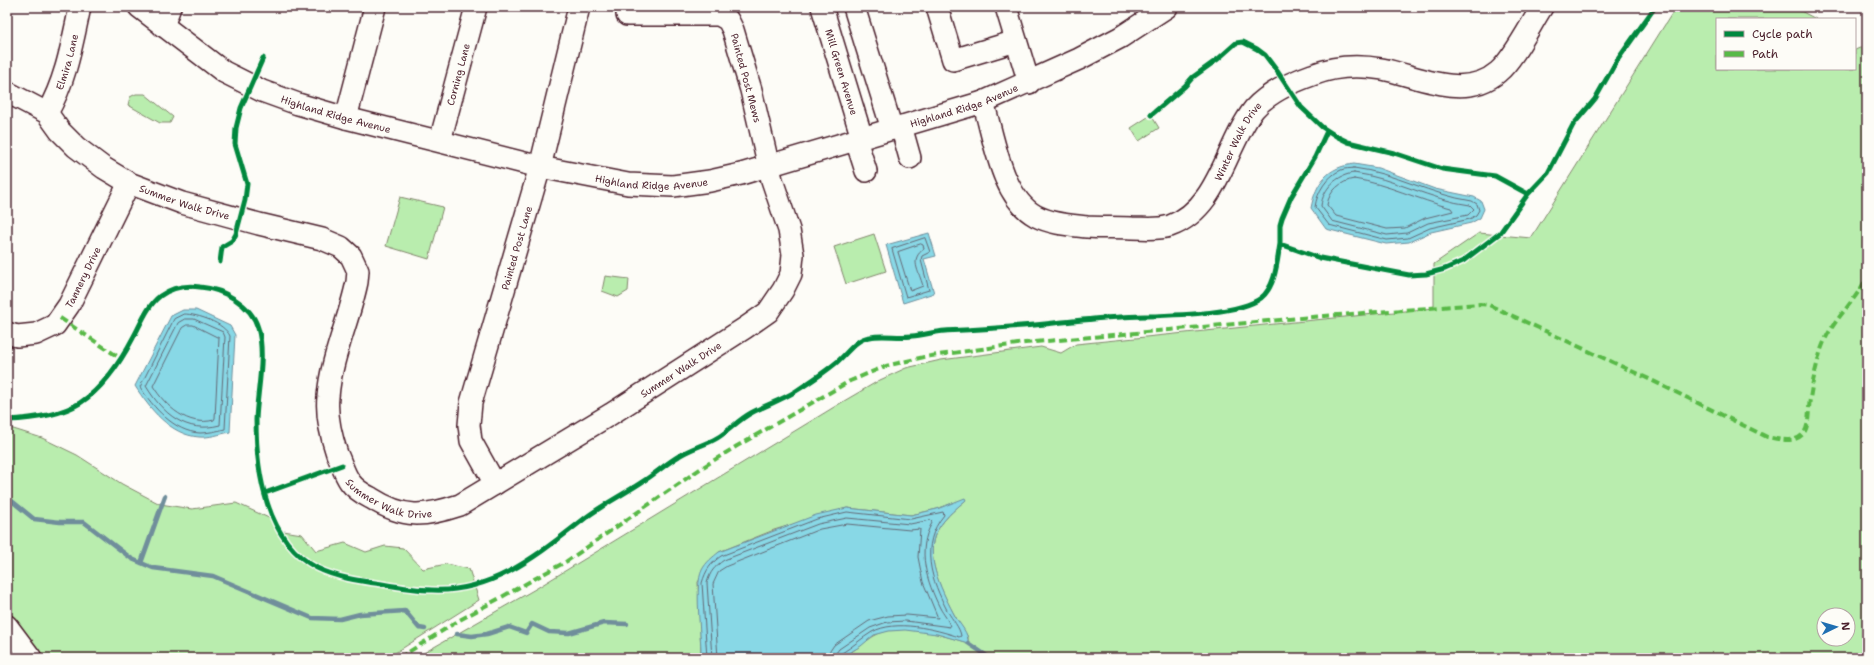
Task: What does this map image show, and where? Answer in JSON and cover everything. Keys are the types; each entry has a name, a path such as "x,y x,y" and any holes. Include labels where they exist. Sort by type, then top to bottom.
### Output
{"street":[{"name":"Elmira Lane","path":"47,113 57,95 67,67 80,7"},
{"name":"Highland Ridge Avenue","path":"139,7 166,16 224,72 262,91 298,104 346,118 540,167 628,184 673,186 710,181 769,166 983,102 1029,83 1121,36 1167,7"},
{"path":"346,118 375,7"},
{"name":"Corning Lane","path":"440,141 476,7"},
{"name":"Painted Post Lane","path":"495,484 471,441 469,425 471,403 540,167 579,7"},
{"name":"Mill Green Avenue","path":"822,7 859,139 866,171"},
{"path":"854,7 896,127 910,158"},
{"path":"937,7 952,60 1016,41"},
{"path":"1006,7 1029,83"},
{"name":"Winter Walk Drive","path":"983,102 1006,179 1018,201 1035,215 1059,224 1097,228 1151,229 1170,226 1189,214 1208,195 1240,130 1255,108 1276,91 1312,74 1334,68 1356,67 1381,69 1451,86 1480,83 1498,73 1542,7"},
{"name":"Painted Post Mews","path":"627,15 719,15 728,20 733,30 751,90 769,166"},
{"name":"Summer Walk Drive","path":"7,92 47,113 60,131 76,147 104,168 129,182 154,193 214,212 322,239 341,247 351,256 358,271 357,282 331,372 327,399 329,426 335,447 349,481 361,492 382,505 397,512 412,514 436,513 460,505 611,414 768,312 783,290 791,274 793,255 789,230 769,166"},
{"name":"Tannery Drive","path":"7,333 17,336 36,334 55,325 70,305 129,182"},
{"path":"7,626 31,658"}],"green space":[{"path":"1676,7 1793,7 1814,18 1716,18 1716,70 1856,70 1856,50 1867,45 1867,658 840,658 874,636 884,632 896,630 933,633 968,643 968,637 954,615 941,588 936,574 932,547 935,535 941,525 966,500 911,515 847,508 774,530 719,552 698,582 701,653 703,658 415,658 537,588 844,401 880,380 906,368 941,360 1041,347 1061,353 1076,344 1434,308 1434,264 1479,233 1531,238"},
{"path":"136,94 145,94 173,117 170,123 160,123 128,105 130,97"},
{"path":"1151,115 1159,128 1139,141 1131,128"},
{"path":"400,197 443,207 429,259 386,246"},
{"path":"874,234 886,271 846,284 834,247"},
{"path":"605,276 629,279 628,291 618,297 602,291"},
{"path":"7,427 42,438 77,455 122,484 160,504 192,509 236,503 271,519 277,530 302,534 316,551 345,543 366,552 385,546 403,548 423,569 446,564 469,569 479,600 387,658 7,658"}],"water":[{"path":"1354,164 1378,168 1435,189 1474,197 1481,201 1484,209 1480,218 1471,223 1431,232 1409,242 1386,244 1326,229 1311,208 1316,191 1320,183 1330,172 1337,168"},
{"path":"929,233 936,256 924,259 934,293 903,303 886,245"},
{"path":"183,310 196,310 230,326 235,335 230,432 199,437 188,435 179,431 161,419 135,386 171,316"},
{"path":"965,498 966,500 941,525 935,535 932,555 941,587 955,616 966,632 968,643 937,634 905,630 889,631 874,635 861,646 840,658 703,658 701,653 698,587 702,570 719,552 816,515 847,508 911,515 937,509"}],"waterway":[{"path":"141,563 165,496"},
{"path":"7,497 34,519 60,522 84,522 132,559 153,568 213,576 312,618 340,619 360,614 405,611 419,628 425,629"},
{"path":"457,634 472,636 487,634 509,627 526,633 532,624 549,632 569,633 604,623 627,624"},
{"path":"968,643 990,658"}],"marked path":[{"path":"399,658 458,621 567,561 703,467 737,446 850,381 886,366 924,357 1025,343 1312,317 1480,304 1489,305 1651,380 1767,437 1781,440 1791,440 1803,434 1807,427 1813,383 1823,345 1828,334 1856,296 1867,276"},
{"path":"60,318 120,358"}],"cycle path":[{"path":"7,420 35,418 54,414 72,407 88,397 96,390 117,365 151,305 164,293 189,286 209,288 218,291 235,299 243,305 254,319 258,328 261,350 256,420 258,461 267,503 275,523 286,541 300,556 317,568 349,579 426,590 455,589 476,585 516,568 535,556 595,511 638,485 675,459 688,451 717,438 751,413 785,397 812,381 841,358 856,343 865,338 875,336 916,336 945,331 1027,326 1104,318 1194,314 1233,309 1249,304 1261,298 1266,293 1273,280 1280,244 1320,258 1409,275 1426,274 1445,269 1463,261 1500,233 1528,194 1548,173 1573,125 1595,99 1616,62 1655,7"},
{"path":"1151,115 1185,86 1193,77 1218,59 1236,43 1243,42 1265,55 1301,107 1322,127 1336,136 1348,142 1394,153 1442,169 1495,176 1528,194"},
{"path":"220,262 222,247 232,241 236,234 245,200 247,184 235,144 236,128 241,108 263,58"},
{"path":"1280,244 1280,225 1282,218 1291,197 1315,157 1327,131"},
{"path":"265,493 342,465"}]}
